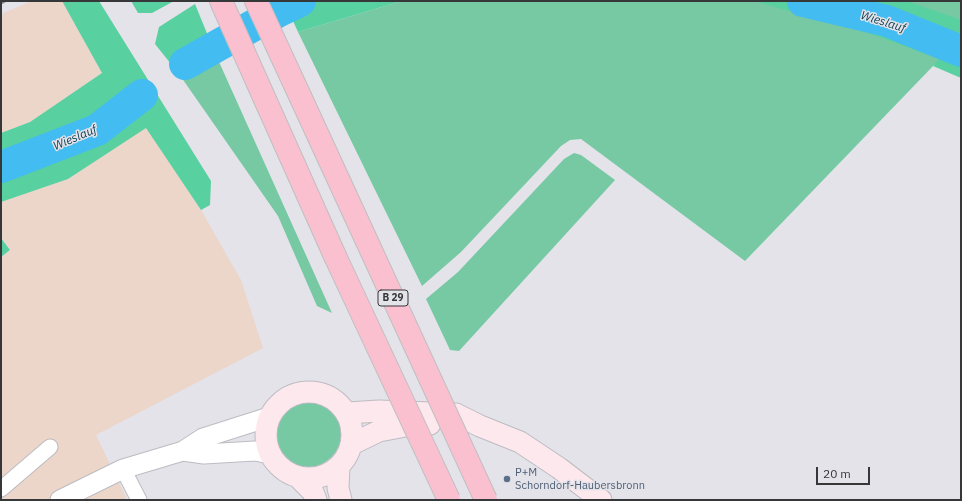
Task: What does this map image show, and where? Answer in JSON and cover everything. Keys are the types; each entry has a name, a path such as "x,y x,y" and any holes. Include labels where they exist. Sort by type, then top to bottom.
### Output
{"highway":[{"path":"221,1 335,256 449,500"},
{"name":"B 29","path":"256,1 486,500"}],"main road":[{"path":"311,391 326,394 336,400 347,413 353,430 352,444 346,459 339,467 325,476 309,479 298,477 287,472 277,464 270,454 266,443 266,431 269,417 276,406 288,396 298,392 311,391"},
{"path":"347,413 379,411 456,414 480,426 520,442 559,468 601,500"},
{"path":"352,444 379,431 416,424 456,424 480,426"},
{"path":"339,467 338,488 341,500"},
{"path":"298,477 312,492 316,500"}],"street":[{"path":"60,500 123,469 183,451 203,438 269,417"},
{"path":"1,489 50,447"},
{"path":"183,451 204,454 255,450 270,454"},
{"path":"123,469 139,500"}],"shaded area":[{"path":"32,1 62,1 102,73 30,122 1,133 1,14"},
{"path":"146,127 201,210 241,280 263,348 96,435 127,500 1,500 1,257 10,250 1,238 1,202 68,179"}],"green space":[{"path":"62,1 99,1 211,181 210,205 201,210 146,128 68,179 1,202 1,133 30,122 102,73"},
{"path":"131,1 174,1 152,13 138,13"},
{"path":"284,1 402,1 298,32"},
{"path":"402,1 961,1 961,72 935,64 745,261 581,139 570,140 561,146 461,252 422,286 298,32"},
{"path":"754,1 907,1 961,20 961,78 933,66 939,59 869,33"},
{"path":"195,4 215,53 179,74 155,44 159,27"},
{"path":"215,53 332,313 317,306 278,216 179,74"},
{"path":"574,153 581,155 615,180 459,351 450,350 426,299 458,272 564,159"},
{"path":"1,238 10,250 1,257"},
{"path":"302,401 314,401 326,406 336,416 341,428 339,447 326,462 314,467 302,467 290,462 280,452 275,440 275,428 280,416 290,406"}],"waterway":[{"name":"Wieslauf","path":"185,64 279,11 300,1"},
{"name":"Wieslauf","path":"803,1 887,21 961,51"},
{"name":"Wieslauf","path":"1,167 97,130 142,95"}],"railway":[{"path":"1,3 5,1"}],"place":[{"name":"P+M Schorndorf-Haubersbronn","path":"507,479"}]}
